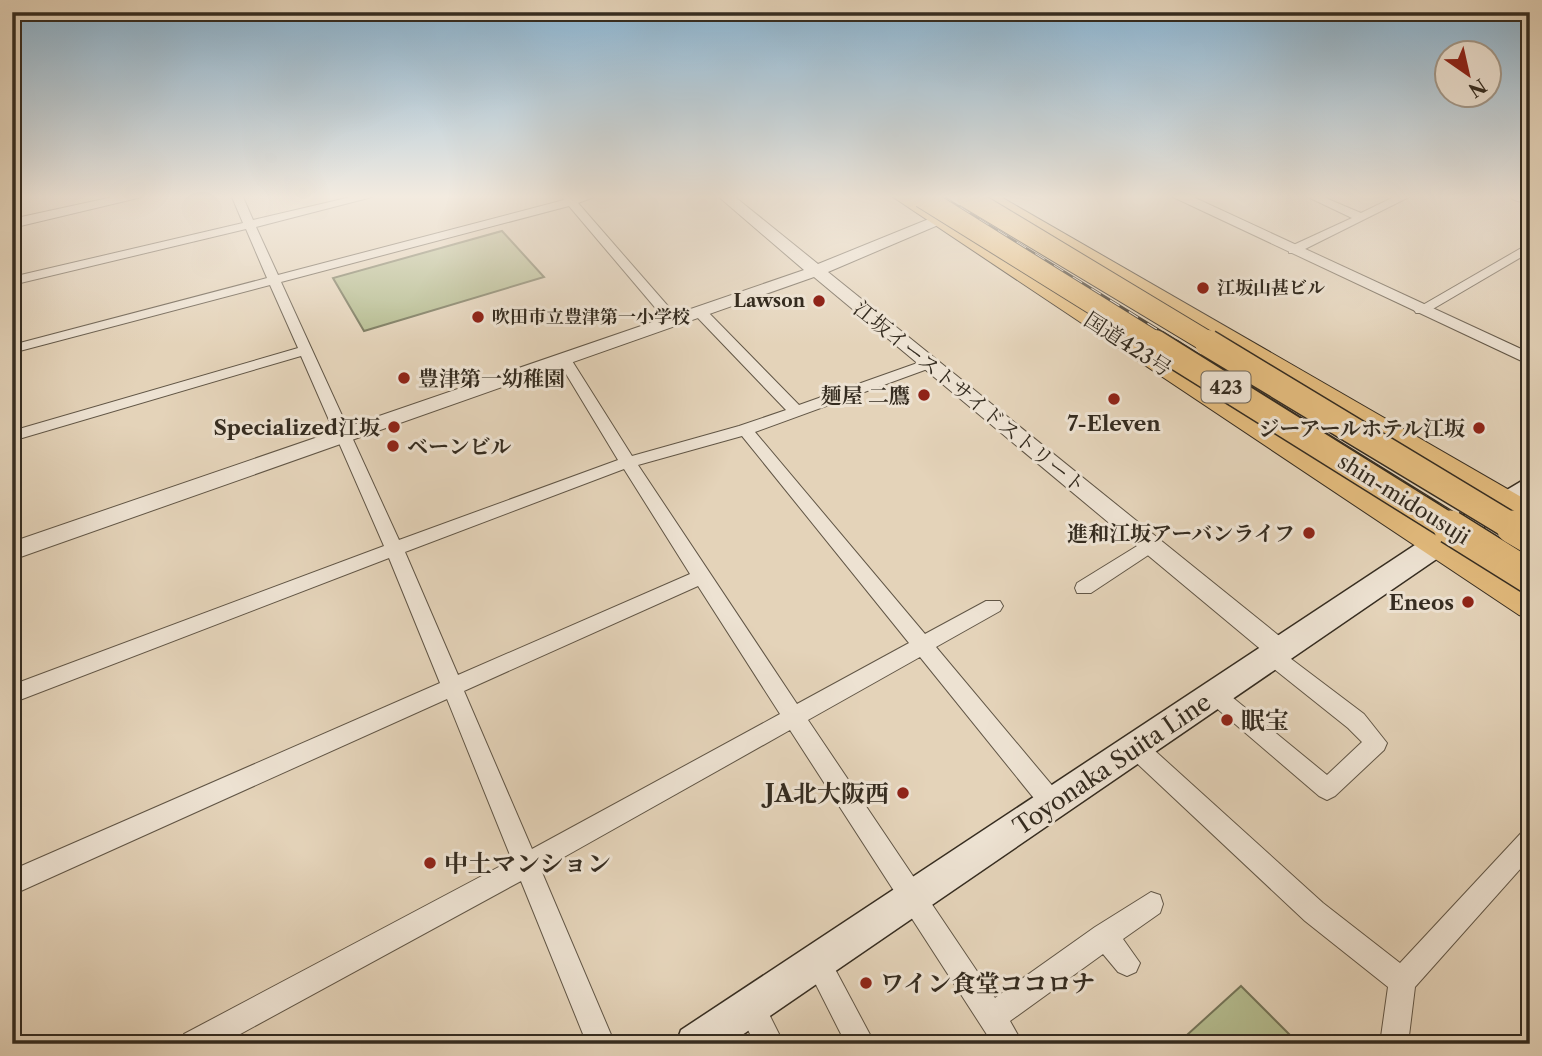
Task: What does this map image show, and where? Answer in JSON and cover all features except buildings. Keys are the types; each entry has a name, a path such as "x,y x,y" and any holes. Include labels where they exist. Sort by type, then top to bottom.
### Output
{"highway":[{"name":"国道423号","path":"978,246 1530,606"},
{"name":"shin-midousuji","path":"1001,246 1530,577"},
{"name":"shin-midousuji","path":"1049,246 1530,537"},
{"name":"423","path":"1074,246 1530,515"}],"main road":[{"name":"Toyonaka Suita Line","path":"695,1044 1275,652 1530,485"}],"street":[{"path":"12,281 159,246"},
{"path":"258,246 395,551 601,1044"},
{"path":"12,349 400,246"},
{"path":"609,246 674,321"},
{"name":"江坂イーストサイドストリート","path":"787,246 1150,545 1275,652"},
{"path":"12,551 817,271 880,246"},
{"path":"1285,246 1530,360"},
{"path":"1293,250 1301,246"},
{"path":"1421,310 1530,247"},
{"path":"700,312 797,412"},
{"path":"12,436 305,350"},
{"path":"564,359 627,463 792,718 915,897 1009,1044"},
{"path":"12,694 627,463 745,430 928,364"},
{"path":"745,430 1053,804"},
{"path":"1084,587 1150,545"},
{"path":"12,883 700,576"},
{"path":"194,1044 527,865 993,606"},
{"path":"1214,694 1327,789 1376,743 1356,721 1275,652"},
{"path":"1135,747 1314,912 1402,981"},
{"path":"1394,1044 1402,981 1530,840"},
{"path":"992,1017 1150,904"},
{"path":"1104,936 1127,963"},
{"path":"818,963 861,1044"},
{"path":"751,1008 770,1044"}],"green space":[{"path":"447,246 516,246 544,277 364,331 333,278"},
{"path":"1241,986 1299,1044 1177,1044"}],"railway":[{"path":"1021,246 1179,344"},
{"path":"1176,343 1476,529"},
{"path":"1474,527 1530,562"}],"place":[{"name":"江坂山甚ビル","path":"1203,288"},
{"name":"Lawson","path":"819,301"},
{"name":"吹田市立豊津第一小学校","path":"478,317"},
{"name":"豊津第一幼稚園","path":"404,378"},
{"name":"麺屋 二鷹","path":"924,395"},
{"name":"7-Eleven","path":"1114,399"},
{"name":"Specialized江坂","path":"394,427"},
{"name":"ジーアールホテル江坂","path":"1479,428"},
{"name":"ベーンビル","path":"393,446"},
{"name":"進和江坂アーバンライフ","path":"1309,533"},
{"name":"Eneos","path":"1468,602"},
{"name":"眠宝","path":"1227,720"},
{"name":"JA北大阪西","path":"903,793"},
{"name":"中土マンション","path":"430,863"},
{"name":"ワイン食堂ココロナ","path":"866,983"}]}
